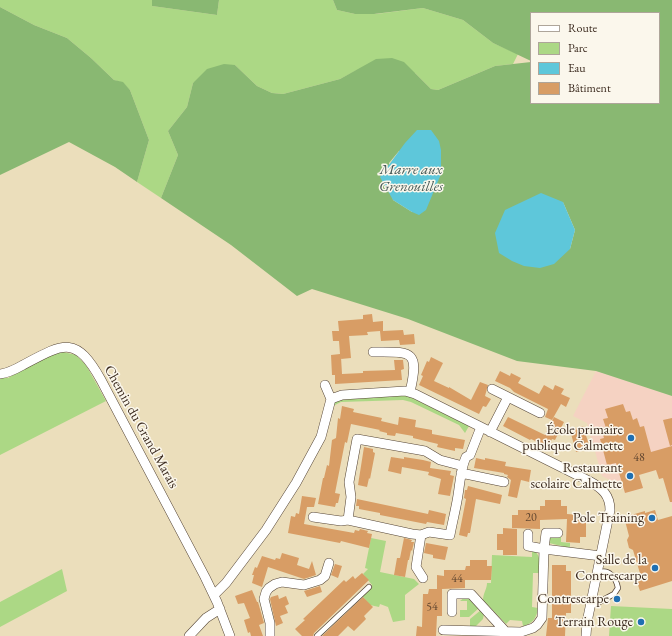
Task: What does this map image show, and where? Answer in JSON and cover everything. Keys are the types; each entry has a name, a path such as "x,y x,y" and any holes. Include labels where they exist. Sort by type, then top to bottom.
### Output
{"street":[{"name":"Chemin du Grand Marais","path":"0,374 11,371 55,349 69,348 78,350 84,355 101,380 166,501 214,595 230,636"},
{"path":"373,352 401,352 411,357 415,368 410,392"},
{"path":"214,595 226,583 266,530 296,483 321,437 331,399 325,385"},
{"path":"492,389 540,413"},
{"path":"331,399 342,395 400,391 410,392 592,483 605,492 609,501 610,510 590,607 586,636"},
{"path":"490,432 508,397"},
{"path":"313,517 341,522 348,520 389,530 421,534 429,532 450,535 458,501 462,469 466,457 470,455 481,427"},
{"path":"348,520 351,497 349,482 357,439 425,452 462,469 504,482"},
{"path":"443,630 521,632 530,630 537,625 542,618 544,549 546,533 558,533"},
{"path":"421,534 416,567 423,578"},
{"path":"528,534 528,546 601,556"},
{"path":"270,636 270,620 264,600 266,592 269,588 282,582 304,585 320,580 325,576 329,563"},
{"path":"452,612 452,594 471,594 506,632"},
{"path":"189,636 206,618 220,609"}],"lane":[{"path":"590,607 598,601 614,594 618,588 616,580 610,574 604,571 597,574"},
{"path":"317,636 369,587"}],"shaded area":[{"name":"École primaire publique Calmette","path":"596,371 672,396 671,504 665,486 667,477 659,479 656,470 647,473 646,469 638,471 643,488 625,493 621,482 616,483 602,476 587,423 573,416"}],"green space":[{"path":"0,0 152,0 152,6 217,15 219,0 333,0 337,10 355,14 376,14 423,8 463,20 493,43 518,54 513,64 495,66 438,90 431,89 415,73 357,70 340,79 283,94 272,93 257,86 235,65 193,83 187,107 168,131 178,155 161,198 137,182 149,140 130,90 123,83 114,80 67,38 34,25 0,7"},
{"path":"152,0 219,0 217,15 152,6"},
{"path":"333,0 672,0 672,396 596,371 517,361 408,319 312,289 297,296 231,245 161,198 178,155 168,131 187,107 193,83 207,69 224,64 235,65 257,86 272,93 283,94 340,79 376,59 392,58 404,62 431,89 438,90 495,66 530,62 530,104 660,104 660,12 530,12 530,61 493,43 463,20 423,8 374,14 355,14 337,10","holes":["399,151 412,212 393,200 389,163","563,202 575,230 570,249"]},
{"path":"0,7 34,25 67,38 114,80 123,82 130,90 149,140 137,182 115,167 69,142 0,175"},
{"path":"63,352 76,355 86,365 106,401 0,455 0,378 8,378 47,355"},
{"path":"406,395 469,426 465,433 459,425 411,402 403,400 341,402 333,406 332,405 337,400"},
{"path":"551,537 561,537 561,542 570,543 570,548 549,543 548,539"},
{"path":"371,538 386,541 380,572 414,579 419,584 405,595 405,620 393,622 388,607 380,604 379,607 370,605 362,596 370,589 372,585 363,574 368,569 365,568"},
{"path":"532,550 539,557 539,573 533,573 532,607 538,608 537,614 532,622 523,626 522,621 510,620 506,624 483,600 487,583 491,583 492,555 532,557"},
{"path":"62,569 67,591 0,627 0,602"},
{"path":"465,597 469,598 479,608 469,617 460,617 460,610 467,610 467,601 460,601"},
{"name":"Terrain Rouge","path":"611,606 672,609 672,636 609,636"},
{"path":"481,610 484,614 483,619 476,626 470,626 470,619"}],"water":[{"name":"Marre aux Grenouilles","path":"417,130 431,130 439,141 441,150 441,174 426,210 419,215 393,200 380,177 405,143"},
{"path":"541,193 563,202 575,230 570,249 554,264 540,268 524,266 499,253 495,233 505,210"}],"building":[{"path":"372,314 373,322 383,321 383,331 403,330 404,335 414,334 415,344 400,345 399,340 381,341 380,331 367,332 368,335 349,336 351,358 341,359 342,374 363,373 363,371 395,370 394,360 403,360 404,369 401,370 402,380 335,384 335,375 332,375 331,355 340,354 339,341 333,341 332,331 339,331 338,321 363,319 363,315"},
{"path":"431,357 443,363 434,381 449,387 471,400 480,382 488,385 485,396 491,399 486,407 483,406 479,414 419,385 423,376 421,375 427,361 429,362"},
{"path":"500,371 510,376 511,373 521,378 518,383 539,394 544,385 553,390 555,385 564,389 561,394 570,398 566,407 561,404 552,420 545,417 548,409 495,381"},
{"path":"623,404 626,412 630,411 633,420 637,418 640,427 644,426 651,452 672,446 672,502 670,502 663,478 659,479 656,470 639,475 643,488 625,493 616,463 607,465 600,439 604,438 601,429 606,428 603,419 608,418 605,409"},
{"path":"342,406 354,409 353,412 382,418 381,421 398,425 399,417 416,420 415,427 432,430 432,434 465,440 463,449 455,448 455,451 437,447 438,444 413,438 413,436 396,433 395,436 387,435 387,433 379,431 380,430 351,424 347,443 345,442 335,493 340,494 338,503 336,503 335,507 318,504 323,478 327,465 329,466 332,440 336,438 338,418 340,419"},
{"path":"508,417 545,435 554,417 564,422 555,440 552,439 548,447 531,439 530,440 503,426"},
{"path":"672,418 672,445 670,446 663,420"},
{"path":"583,426 590,448 576,452 570,430"},
{"path":"364,447 373,449 373,452 375,453 367,487 358,485"},
{"path":"391,457 404,459 404,457 423,460 431,462 430,468 451,471 450,475 454,476 450,496 438,494 441,479 428,475 429,472 402,467 401,474 388,471"},
{"path":"476,458 506,462 505,466 531,470 529,482 521,480 517,498 508,496 511,480 507,477 508,475 474,468"},
{"path":"468,486 502,495 500,504 476,499 470,533 468,533 467,537 459,535 466,499 464,498 465,490 467,490"},
{"path":"302,496 316,498 314,507 307,507 304,524 354,533 355,530 359,531 360,529 368,531 367,533 372,534 369,548 341,541 340,543 288,533 291,516 295,517 296,513 299,514"},
{"path":"357,499 428,514 429,510 446,514 444,525 427,522 426,524 380,515 380,513 359,509 359,506 356,506"},
{"path":"545,500 561,500 561,506 567,506 567,514 580,515 580,521 586,521 586,537 580,537 580,543 566,542 567,519 540,520 540,529 512,528 512,515 518,515 518,510 540,510 540,506 545,506"},
{"path":"655,510 658,520 672,516 672,581 640,591 637,582 642,580 633,550 629,548 627,540 629,536 624,517 645,511 645,513"},
{"path":"503,528 517,529 517,555 503,555 503,550 497,550 497,534 503,534"},
{"path":"404,538 414,542 408,560 405,577 394,575 397,558 400,558"},
{"path":"426,543 448,547 445,560 433,558 433,555 424,553"},
{"path":"282,553 299,558 297,565 309,569 312,561 316,575 304,579 268,567 262,587 252,583 254,575 252,575 262,556 275,560 276,558 280,559"},
{"path":"470,560 487,560 487,566 492,566 491,580 465,580 465,588 442,589 442,616 437,616 436,636 416,636 417,626 422,627 423,594 428,594 429,589 437,589 437,575 444,576 444,570 465,570 466,566 470,566"},
{"path":"335,564 342,566 338,578 331,575"},
{"path":"552,565 566,565 566,571 571,571 571,613 566,613 565,636 546,636 548,618 552,618"},
{"path":"362,573 369,580 314,633 313,636 302,636 295,629 305,620 303,619 344,580 346,582 353,576 355,579"},
{"path":"320,586 322,592 307,597 304,591"},
{"path":"252,590 258,602 264,623 259,625 263,636 251,636 250,632 248,633 244,620 250,618 244,603 238,604 235,596"},
{"path":"278,595 279,599 286,596 289,604 285,606 288,613 280,616 283,623 276,626 270,599 271,597"},
{"path":"363,597 373,607 364,616 366,619 354,631 348,626 338,636 322,636"}],"place":[{"name":"École primaire publique Calmette","path":"631,438"},
{"name":"Restaurant scolaire Calmette","path":"630,476"},
{"name":"Pole Training","path":"652,518"},
{"name":"Salle de la Contrescarpe","path":"655,568"},
{"name":"Contrescarpe","path":"617,599"},
{"name":"Terrain Rouge","path":"641,622"}]}
